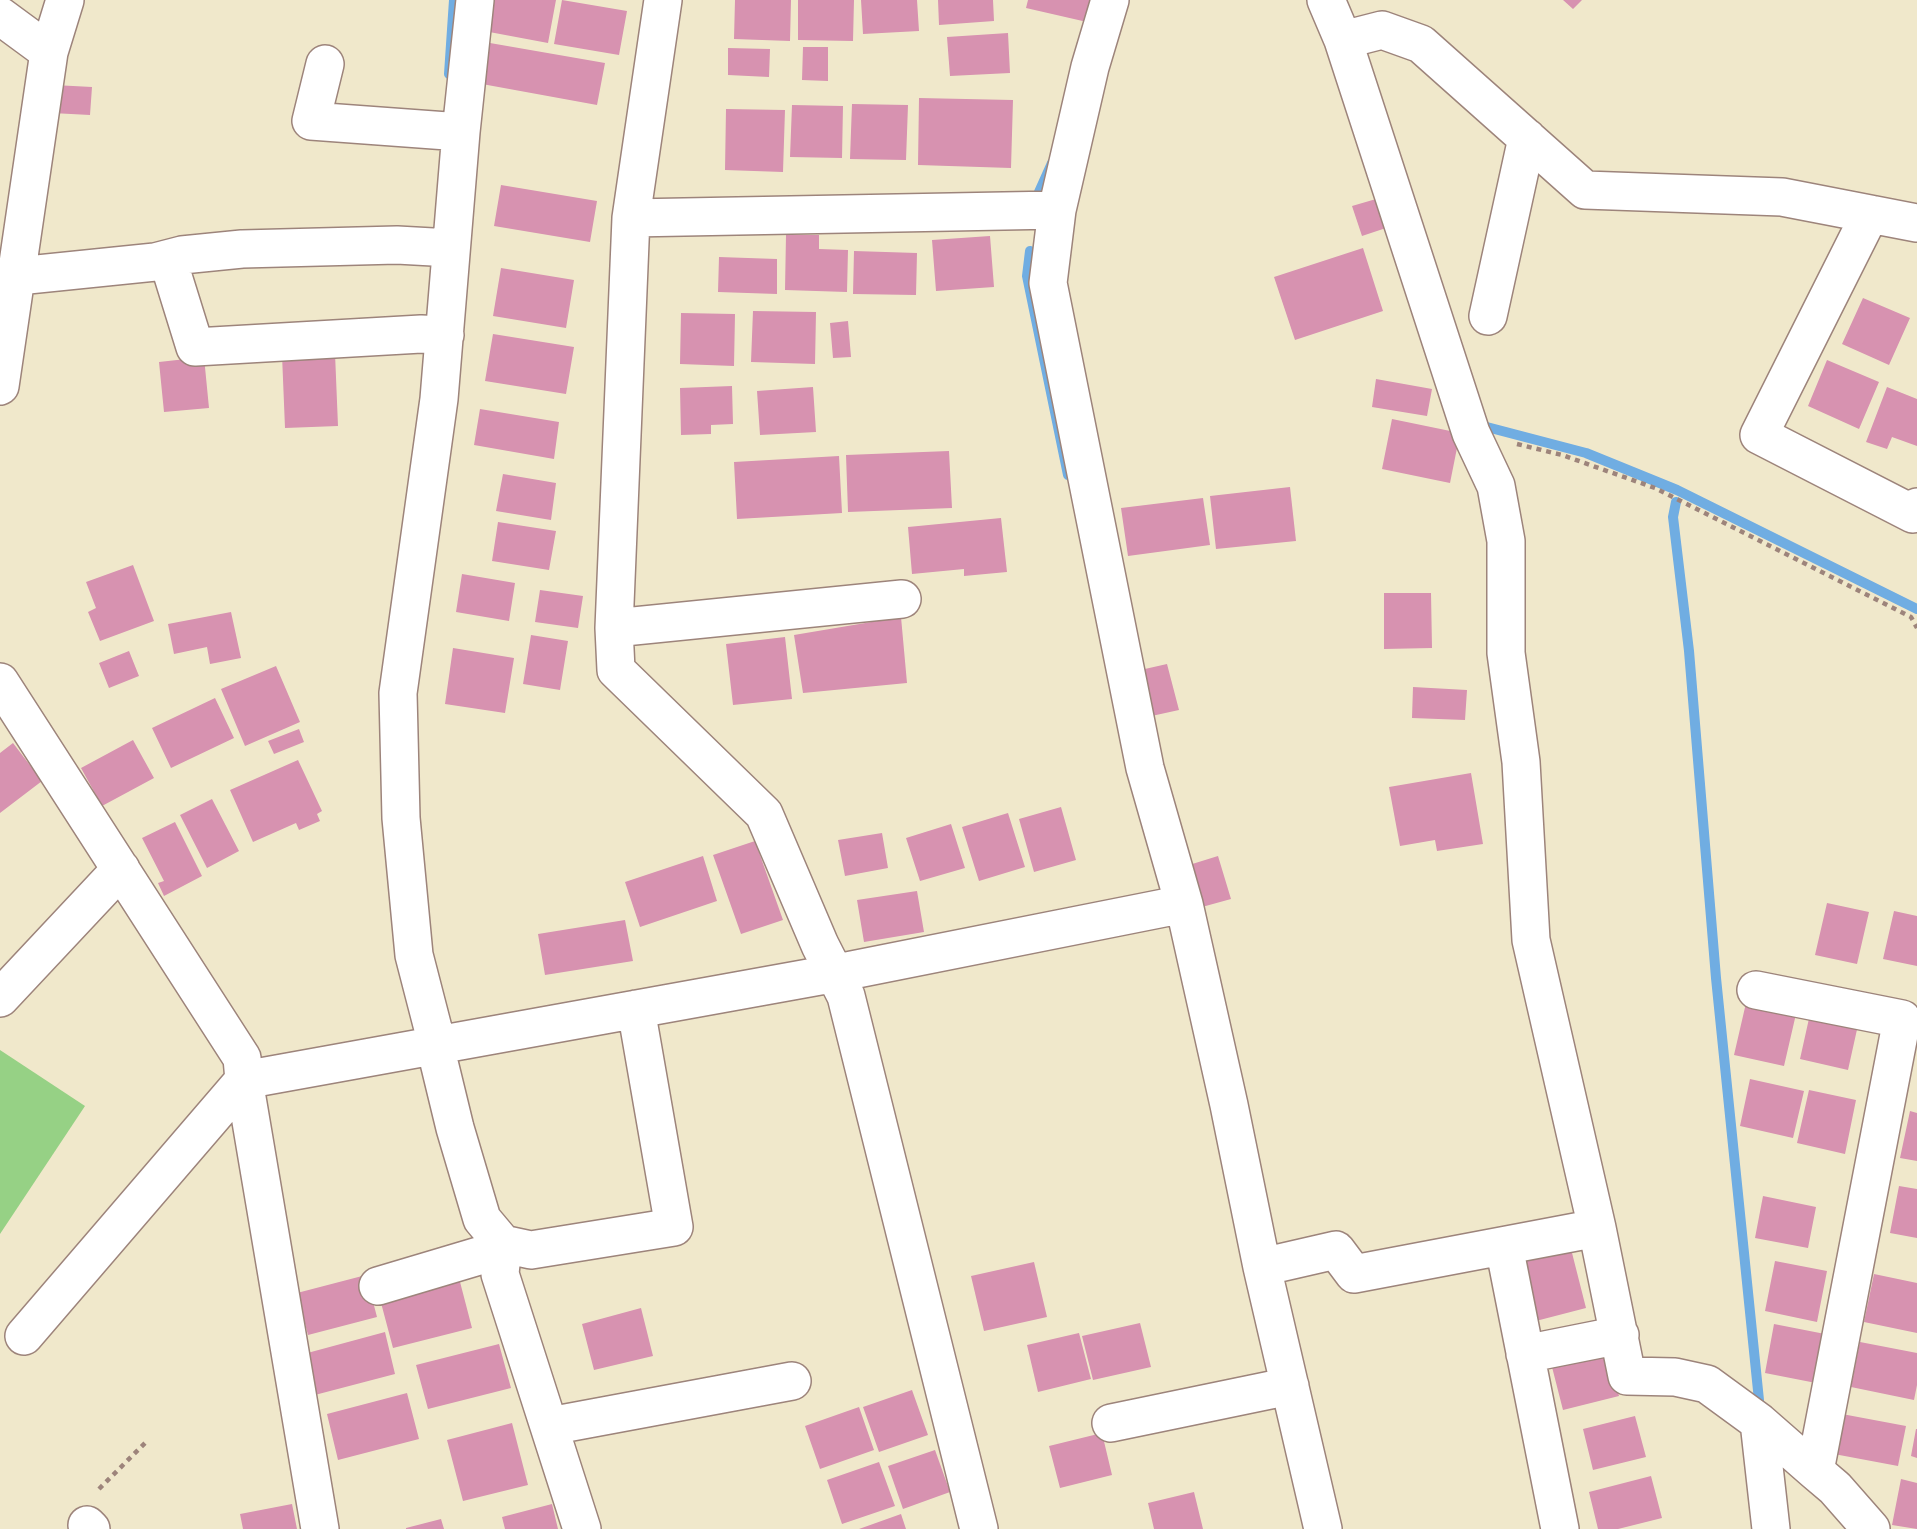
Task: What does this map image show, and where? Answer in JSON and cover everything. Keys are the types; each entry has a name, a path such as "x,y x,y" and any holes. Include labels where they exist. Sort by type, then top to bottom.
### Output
{"street":[{"path":"0,386 5,326 18,276 50,52 65,0"},
{"path":"475,0 449,130 433,334 398,692 401,818 426,1046 438,1058 482,1219 486,1252 500,1274 582,1529"},
{"path":"663,0 631,218 614,628 616,670 764,814 842,971 979,1529"},
{"path":"1110,0 1090,67 1057,210 1048,282 1173,905 1230,1105 1262,1267 1280,1388 1323,1529"},
{"path":"1326,0 1343,40 1472,433 1496,486 1506,541 1506,653 1521,762 1531,940 1597,1228 1627,1376 1675,1377 1707,1384 1759,1422 1835,1488 1871,1529"},
{"path":"0,16 50,52"},
{"path":"1343,40 1382,30 1421,44 1585,190 1782,197 1917,223"},
{"path":"325,64 311,121 449,130"},
{"path":"1488,316 1527,138"},
{"path":"631,218 1057,210"},
{"path":"1870,214 1759,435 1913,514 1917,507"},
{"path":"18,276 242,249 397,245 440,247"},
{"path":"168,260 195,347 433,334"},
{"path":"614,628 902,599"},
{"path":"0,682 242,1058 320,1529"},
{"path":"0,998 121,869"},
{"path":"24,1336 244,1080 842,971 1173,905"},
{"path":"1756,990 1902,1019 1815,1471"},
{"path":"378,1286 486,1252 531,1250 674,1227 636,1009"},
{"path":"1262,1267 1336,1250 1354,1274 1597,1228"},
{"path":"1504,1246 1560,1529"},
{"path":"1525,1354 1620,1335"},
{"path":"550,1426 792,1381"},
{"path":"1111,1423 1280,1388"},
{"path":"1759,1422 1770,1529"}],"path":[{"path":"1472,433 1562,455 1655,488 1911,617 1917,628"},
{"path":"92,1515 145,1443"}],"green space":[{"path":"0,1050 85,1106 0,1234"}],"building":[{"path":"489,0 556,0 548,43 484,31"},
{"path":"562,0 627,11 619,55 554,44"},
{"path":"735,0 791,0 790,41 734,39"},
{"path":"798,0 854,0 853,41 798,40"},
{"path":"861,0 917,0 919,31 863,34"},
{"path":"938,0 993,0 994,21 939,25"},
{"path":"1028,0 1092,0 1087,22 1026,8"},
{"path":"1563,0 1582,0 1573,9"},
{"path":"1008,33 1010,73 950,76 947,37"},
{"path":"490,43 605,63 597,105 482,84"},
{"path":"803,47 828,47 828,81 802,80"},
{"path":"728,48 770,49 769,77 728,75"},
{"path":"54,85 92,87 90,115 52,113"},
{"path":"919,98 1013,100 1011,168 918,165"},
{"path":"852,104 908,105 906,160 850,159"},
{"path":"792,105 843,106 842,158 790,157"},
{"path":"726,109 785,110 783,172 725,170"},
{"path":"501,185 597,201 590,242 494,226"},
{"path":"1383,197 1392,226 1362,236 1352,206"},
{"path":"786,235 819,235 819,249 848,250 847,292 785,290"},
{"path":"990,236 994,287 936,291 932,240"},
{"path":"1363,248 1383,311 1295,340 1274,277"},
{"path":"854,251 917,253 916,295 853,294"},
{"path":"719,257 777,259 777,294 718,292"},
{"path":"501,268 574,280 566,328 493,316"},
{"path":"1863,298 1910,318 1889,365 1842,344"},
{"path":"753,311 816,312 815,364 751,362"},
{"path":"681,313 735,314 734,366 680,364"},
{"path":"848,321 851,357 833,358 830,323"},
{"path":"493,334 574,347 566,394 485,381"},
{"path":"335,353 338,426 285,428 282,355"},
{"path":"204,357 209,408 164,412 159,362"},
{"path":"1827,360 1879,382 1859,429 1808,406"},
{"path":"1376,379 1432,389 1427,416 1372,407"},
{"path":"732,386 733,424 711,425 711,434 681,435 680,388"},
{"path":"813,387 816,432 760,435 757,391"},
{"path":"1887,387 1917,399 1917,446 1892,437 1887,449 1866,442"},
{"path":"480,409 559,422 554,459 474,445"},
{"path":"1392,419 1460,433 1450,483 1382,469"},
{"path":"949,451 952,508 848,512 846,455"},
{"path":"839,456 842,513 737,519 734,462"},
{"path":"503,474 556,483 551,520 496,511"},
{"path":"1290,487 1296,541 1216,549 1210,496"},
{"path":"1203,498 1210,545 1128,556 1121,508"},
{"path":"1001,518 1007,572 964,576 964,569 912,574 908,527"},
{"path":"498,522 556,531 549,570 492,561"},
{"path":"133,565 154,621 100,641 88,612 96,608 86,582"},
{"path":"462,574 515,583 509,621 456,612"},
{"path":"540,590 583,596 578,628 535,622"},
{"path":"1384,593 1431,593 1432,648 1384,649"},
{"path":"231,612 241,658 210,664 207,647 174,654 168,624"},
{"path":"901,617 907,683 803,693 794,635"},
{"path":"531,635 568,641 560,690 523,684"},
{"path":"785,637 792,699 733,705 726,644"},
{"path":"453,648 514,658 505,713 445,704"},
{"path":"129,651 139,676 109,688 99,663"},
{"path":"1167,664 1179,710 1147,717 1136,671"},
{"path":"276,666 300,722 245,746 221,689"},
{"path":"1413,687 1467,690 1465,720 1412,718"},
{"path":"215,698 234,738 171,768 152,728"},
{"path":"299,729 304,742 274,754 268,741"},
{"path":"133,740 154,778 102,806 81,768"},
{"path":"13,743 42,781 0,813 0,753"},
{"path":"298,760 322,811 317,814 320,821 299,830 296,823 253,842 230,790"},
{"path":"1471,773 1483,844 1437,851 1435,840 1400,846 1389,787"},
{"path":"212,799 239,851 207,868 180,815"},
{"path":"1061,807 1076,860 1034,872 1019,819"},
{"path":"1008,813 1025,867 979,881 962,827"},
{"path":"175,822 202,876 164,896 158,883 164,881 142,838"},
{"path":"951,824 965,868 920,881 906,838"},
{"path":"882,833 888,868 845,876 838,840"},
{"path":"755,841 783,920 741,934 713,855"},
{"path":"703,856 717,901 640,927 625,882"},
{"path":"1218,856 1231,899 1202,907 1189,865"},
{"path":"917,891 924,932 864,942 857,900"},
{"path":"1827,903 1869,912 1857,964 1815,955"},
{"path":"1894,911 1917,916 1917,966 1883,959"},
{"path":"625,920 633,961 545,975 538,934"},
{"path":"1746,1003 1796,1014 1784,1066 1734,1055"},
{"path":"1810,1014 1858,1025 1848,1070 1800,1059"},
{"path":"1750,1079 1804,1091 1793,1138 1740,1126"},
{"path":"1809,1090 1856,1100 1845,1154 1797,1143"},
{"path":"1910,1111 1917,1113 1917,1161 1900,1158"},
{"path":"1899,1186 1917,1189 1917,1238 1890,1233"},
{"path":"1763,1196 1816,1207 1808,1248 1755,1238"},
{"path":"1570,1245 1586,1308 1532,1322 1516,1259"},
{"path":"1775,1261 1827,1271 1817,1322 1765,1311"},
{"path":"1034,1262 1047,1317 984,1331 971,1276"},
{"path":"1874,1274 1917,1283 1917,1333 1864,1322"},
{"path":"366,1275 377,1317 308,1335 297,1293"},
{"path":"459,1278 472,1328 393,1348 380,1299"},
{"path":"641,1308 653,1356 594,1370 582,1324"},
{"path":"1140,1323 1151,1367 1093,1380 1082,1336"},
{"path":"1774,1324 1825,1334 1816,1383 1765,1373"},
{"path":"385,1332 395,1374 311,1396 300,1355"},
{"path":"1079,1333 1091,1379 1038,1392 1027,1345"},
{"path":"1860,1342 1917,1353 1914,1400 1851,1387"},
{"path":"499,1344 511,1388 428,1409 416,1365"},
{"path":"1608,1353 1619,1396 1563,1410 1552,1367"},
{"path":"912,1390 928,1435 879,1452 863,1407"},
{"path":"407,1393 419,1439 338,1460 327,1414"},
{"path":"859,1407 874,1450 820,1469 805,1426"},
{"path":"1842,1414 1906,1426 1898,1466 1834,1454"},
{"path":"1635,1416 1646,1457 1593,1470 1583,1429"},
{"path":"512,1423 528,1485 463,1501 447,1440"},
{"path":"1917,1429 1917,1458 1911,1456"},
{"path":"1102,1433 1112,1475 1060,1488 1049,1446"},
{"path":"935,1450 950,1492 903,1509 888,1466"},
{"path":"879,1462 895,1506 842,1524 827,1480"},
{"path":"1651,1476 1662,1518 1618,1529 1598,1529 1589,1492"},
{"path":"1901,1479 1917,1483 1917,1529 1892,1525"},
{"path":"1194,1492 1203,1529 1154,1529 1148,1503"},
{"path":"292,1504 297,1529 243,1529 240,1514"},
{"path":"552,1504 558,1529 505,1529 502,1517"},
{"path":"901,1514 906,1529 859,1529"},
{"path":"441,1519 444,1529 406,1529 406,1528"}],"waterway":[{"path":"449,74 454,0"},
{"path":"1039,192 1052,163"},
{"path":"1030,251 1027,276 1068,475"},
{"path":"1481,419 1483,426 1586,453 1677,490 1917,609"},
{"path":"1676,502 1673,517 1689,651 1716,978 1760,1410"}]}
